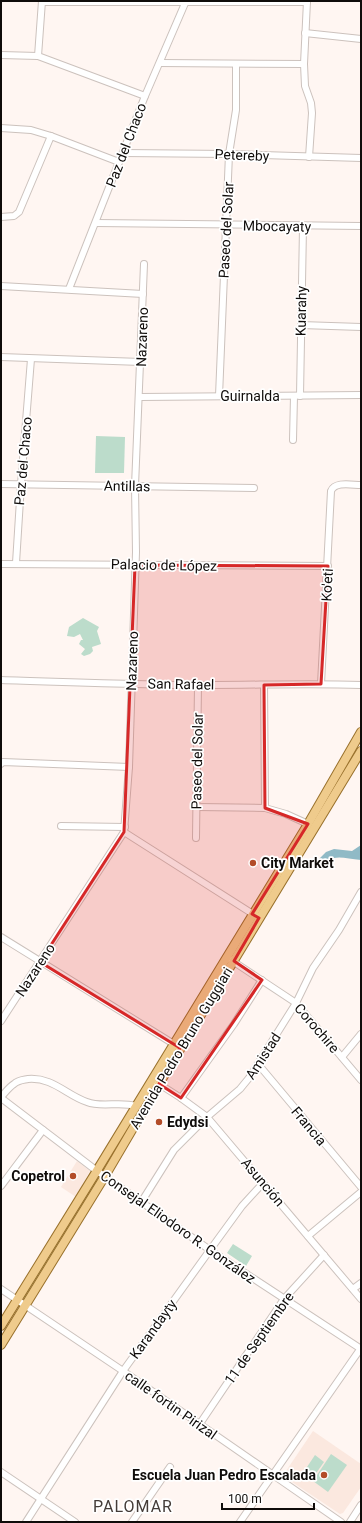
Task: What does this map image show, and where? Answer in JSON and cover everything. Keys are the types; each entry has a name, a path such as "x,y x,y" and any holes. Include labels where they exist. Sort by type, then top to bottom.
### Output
{"main road":[{"name":"Avenida Pedro Bruno Guggiari","path":"256,916 361,732"},
{"name":"Avenida Pedro Bruno Guggiari","path":"1,1345 105,1176 177,1046 256,916 361,750"},
{"name":"Avenida Pedro Bruno Guggiari","path":"1,1326 136,1106 156,1082"}],"street":[{"path":"38,56 42,1 307,1 304,64 305,86 311,103 312,113 310,157"},
{"name":"Paz del Chaco","path":"69,290 145,96 186,1"},
{"path":"305,33 361,38"},
{"path":"1,56 38,56 145,96"},
{"path":"160,63 304,64"},
{"name":"Paseo del Solar","path":"219,396 230,154 236,110 236,64"},
{"path":"1,128 31,130 119,162"},
{"path":"1,216 14,216 19,212 51,136"},
{"name":"Petereby","path":"122,153 230,154 361,158"},
{"name":"Mbocayaty","path":"96,223 303,227 361,226"},
{"name":"Kuarahy","path":"293,440 301,325 303,227"},
{"name":"Nazareno","path":"1,1021 124,830 129,767 135,565 135,486 140,397 144,264"},
{"path":"1,286 143,294"},
{"path":"301,325 361,326"},
{"path":"1,357 141,362"},
{"name":"Paz del Chaco","path":"16,563 32,359"},
{"name":"Guirnalda","path":"140,397 361,395"},
{"name":"Antillas","path":"1,484 254,488"},
{"name":"Ko'eti","path":"322,684 330,502 332,488 341,484 361,485"},
{"name":"Palacio de López","path":"1,564 328,566"},
{"name":"San Rafael","path":"1,680 198,685 361,685"},
{"name":"Paseo del Solar","path":"196,838 198,685"},
{"path":"264,685 265,808"},
{"path":"2,763 129,767"},
{"path":"197,807 265,808 286,814 308,824"},
{"path":"61,826 124,830 256,916"},
{"name":"Amistad","path":"142,1201 174,1150 207,1117 240,1089 258,1064 296,1003 314,968 339,930 361,892"},
{"path":"1,937 177,1046"},
{"name":"Corochire","path":"230,959 296,1003 361,1080"},
{"path":"181,1098 234,1024 262,980"},
{"path":"342,1057 361,1034"},
{"name":"Francia","path":"258,1064 361,1187"},
{"path":"1,1097 20,1080 39,1079 54,1084 88,1102 100,1104 119,1103 136,1106"},
{"name":"Asunción","path":"156,1082 207,1117 361,1299"},
{"name":"Consejal Eliodoro R. González","path":"1,1097 97,1171 210,1250 361,1348"},
{"path":"1,1186 43,1130"},
{"name":"Karandayty","path":"26,1522 123,1371 242,1206 264,1183"},
{"path":"308,1236 361,1192"},
{"name":"11 de Septiembre","path":"199,1425 284,1299 324,1255"},
{"path":"353,1289 361,1283"},
{"name":"calle fortin Pirizal","path":"1,1289 123,1371 340,1522"},
{"path":"240,1522 361,1348"},
{"path":"132,1522 170,1467"},
{"path":"1,1472 74,1522"},
{"path":"350,1522 361,1505"}],"highlighted area":[{"path":"135,565 328,566 321,684 264,685 265,808 308,824 252,914 259,918 234,961 262,980 181,1098 159,1084 180,1048 40,962 124,832"}],"shaded area":[{"path":"77,1161 90,1171 76,1197 61,1187"},
{"name":"Escuela Juan Pedro Escalada","path":"313,1431 361,1464 361,1487 343,1513 340,1514 286,1478 286,1471"}],"green space":[{"path":"96,436 125,437 124,473 95,473"},
{"path":"83,618 99,627 97,631 101,644 92,647 93,651 84,656 81,654 85,649 79,644 81,640 83,640 80,634 74,637 67,636 69,627"},
{"path":"96,1180 98,1181 24,1299 23,1297"},
{"path":"233,1244 252,1256 246,1266 227,1253"},
{"path":"331,1454 347,1465 328,1492 313,1481"},
{"path":"315,1455 324,1462 312,1479 303,1473"}],"water":[{"path":"361,845 361,860 332,858 323,864 319,870 314,867 326,852 334,849 352,851"}],"place":[{"name":"City Market","path":"253,863"},
{"name":"Edydsi","path":"159,1122"},
{"name":"Copetrol","path":"73,1176"},
{"name":"Escuela Juan Pedro Escalada","path":"324,1475"}],"district":[{"name":"PALOMAR","path":"133,1506"}]}
